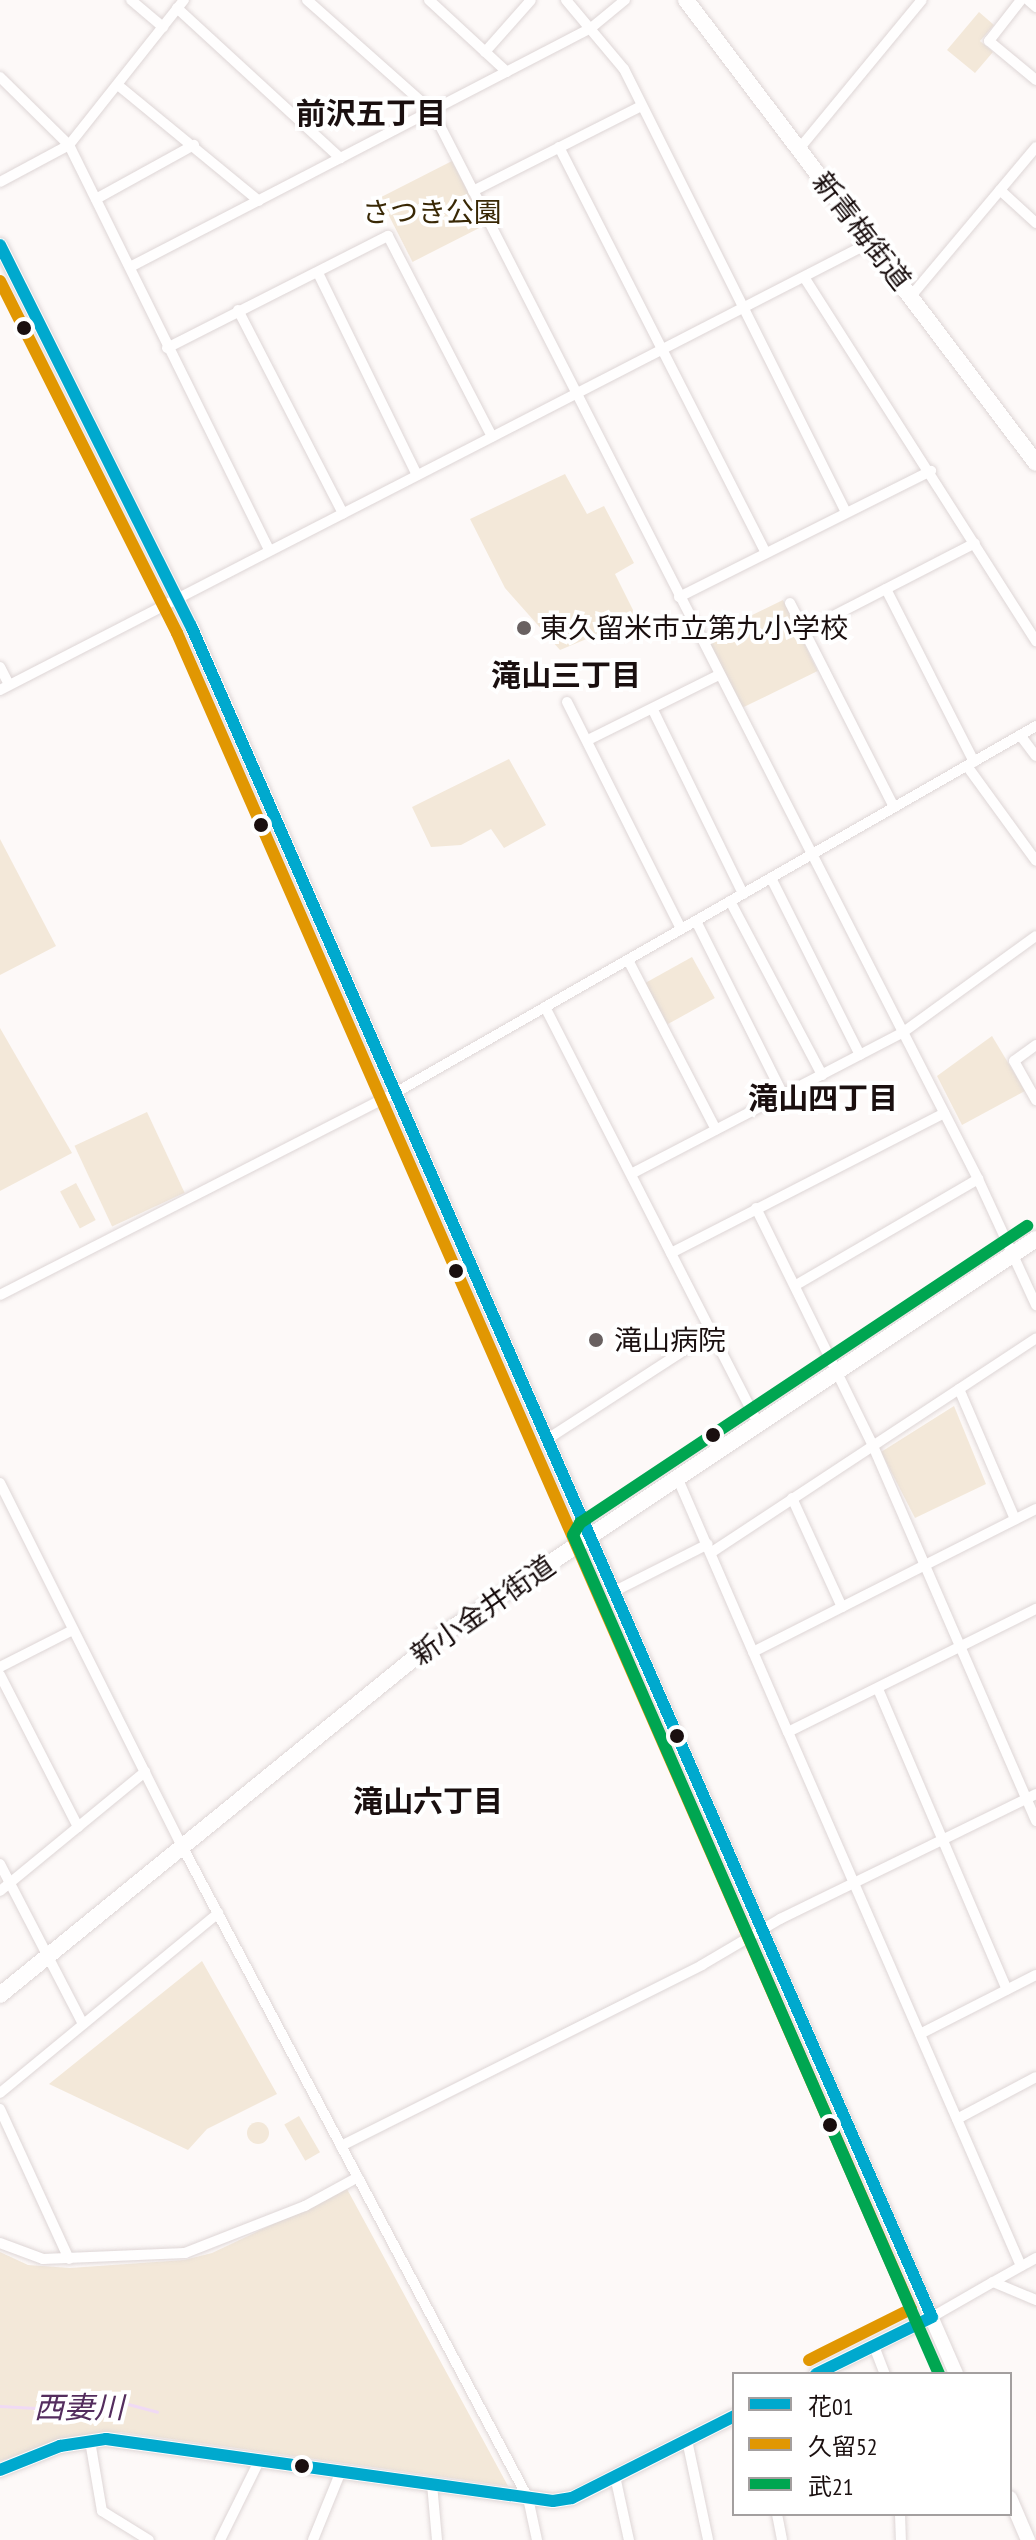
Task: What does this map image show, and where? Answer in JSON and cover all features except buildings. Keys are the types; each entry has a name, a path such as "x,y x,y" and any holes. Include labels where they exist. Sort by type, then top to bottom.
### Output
{"main road":[{"name":"新青梅街道","path":"694,4 799,149 1036,463"},
{"name":"新小金井街道","path":"0,1995 445,1633 1036,1239"}],"street":[{"path":"131,0 163,27"},
{"path":"307,0 433,112 573,396 978,1179 1036,1305"},
{"path":"429,0 507,72"},
{"path":"485,52 531,0"},
{"path":"566,0 624,69 846,512"},
{"path":"130,267 591,28 625,0"},
{"path":"799,149 922,0"},
{"path":"1021,0 989,41 1036,80"},
{"path":"1028,0 1036,7"},
{"path":"0,182 69,145 119,86 180,4 340,158"},
{"path":"0,77 69,145 269,550"},
{"path":"119,86 259,201"},
{"path":"473,191 641,106"},
{"path":"96,199 194,145"},
{"path":"559,147 765,552"},
{"path":"912,295 1036,147"},
{"path":"1000,190 1036,223"},
{"path":"167,348 388,236 492,437"},
{"path":"0,667 4,688 871,242"},
{"path":"0,245 178,598 955,2372"},
{"path":"318,273 417,475"},
{"path":"804,277 931,471 1036,641"},
{"path":"238,310 343,513"},
{"path":"679,597 931,471"},
{"path":"804,631 975,543"},
{"path":"886,589 970,764 1036,861"},
{"path":"790,603 894,807"},
{"path":"588,740 719,675"},
{"path":"567,702 681,929"},
{"path":"653,710 743,894"},
{"path":"0,1295 395,1093 1036,726"},
{"path":"1020,735 1036,756"},
{"path":"771,878 860,1055"},
{"path":"730,901 822,1075"},
{"path":"696,921 783,1095"},
{"path":"631,1174 902,1033 1036,936"},
{"path":"628,960 716,1130"},
{"path":"545,1007 758,1424"},
{"path":"1036,1045 1014,1061 1036,1100"},
{"path":"671,1253 944,1113"},
{"path":"796,1285 978,1179"},
{"path":"756,1208 873,1446 960,1646 1031,1796 1036,1821"},
{"path":"546,1440 711,1333"},
{"path":"613,1592 710,1548 873,1446 1036,1338"},
{"path":"959,1389 1015,1519"},
{"path":"677,1477 1021,2266"},
{"path":"0,1483 182,1846 528,2498 537,2540"},
{"path":"792,1498 842,1607"},
{"path":"753,1652 1036,1509"},
{"path":"788,1732 1036,1609"},
{"path":"0,1667 73,1630"},
{"path":"0,1675 78,1827"},
{"path":"878,1689 1007,1990"},
{"path":"0,1891 145,1772"},
{"path":"341,2146 542,2048 761,1929 1031,1796"},
{"path":"0,1864 83,2024"},
{"path":"0,2093 218,1913"},
{"path":"920,2034 1036,1975"},
{"path":"957,2119 1036,2077"},
{"path":"0,2109 69,2259"},
{"path":"0,2243 29,2257 69,2259 208,2247 358,2177"},
{"path":"820,2372 932,2317 1036,2258"},
{"path":"993,2282 1036,2300"},
{"path":"874,2346 884,2372"},
{"path":"0,2470 60,2446 90,2441 136,2441 528,2498 572,2498 732,2417"},
{"path":"687,2440 708,2540"},
{"path":"90,2441 102,2511 149,2540"},
{"path":"220,2540 259,2461"},
{"path":"313,2540 341,2471"},
{"path":"615,2476 629,2540"},
{"path":"432,2484 437,2540"},
{"path":"1012,2503 1028,2540"},
{"path":"777,2516 782,2540"},
{"path":"900,2516 901,2540"}],"green space":[{"path":"979,12 994,25 980,41 993,52 975,73 947,50"},
{"name":"さつき公園","path":"452,161 485,225 413,262 380,198"},
{"path":"565,474 587,514 604,506 634,563 615,574 637,618 560,650 505,588 470,519"},
{"path":"783,600 818,671 741,708 707,637"},
{"path":"509,759 546,825 504,848 491,829 461,845 431,847 412,807"},
{"path":"0,839 56,946 0,975"},
{"path":"692,957 715,998 668,1024 645,983"},
{"path":"0,1028 72,1153 0,1191"},
{"path":"992,1036 1025,1091 962,1125 937,1076"},
{"path":"147,1112 185,1193 112,1226 74,1146"},
{"path":"76,1183 96,1220 80,1229 60,1191"},
{"path":"954,1406 986,1484 915,1518 881,1452"},
{"path":"202,1961 277,2094 207,2129 188,2150 49,2084"},
{"path":"299,2116 320,2152 305,2161 284,2124"},
{"path":"258,2122 266,2125 269,2133 266,2141 258,2144 250,2141 247,2133 250,2125"},
{"path":"347,2189 508,2486 121,2432 76,2436 0,2461 0,2252 28,2265 70,2268 184,2260 212,2253"}],"waterway":[{"name":"西妻川","path":"0,2406 72,2410 128,2404 157,2412"}],"transit line":[{"name":"花01","path":"0,245 191,626 932,2317 820,2372"},
{"name":"久留52","path":"0,281 177,633 911,2309 809,2360"},
{"name":"武21","path":"938,2372 573,1535 580,1523 1027,1226"},
{"name":"花01","path":"0,2470 60,2446 106,2439 553,2501 572,2498 732,2417"}],"place":[{"name":"東久留米市立第九小学校","path":"524,628"},
{"name":"滝山病院","path":"596,1340"}],"district":[{"name":"前沢五丁目","path":"371,113"},
{"name":"滝山三丁目","path":"566,675"},
{"name":"滝山四丁目","path":"823,1098"},
{"name":"滝山六丁目","path":"428,1801"}]}
